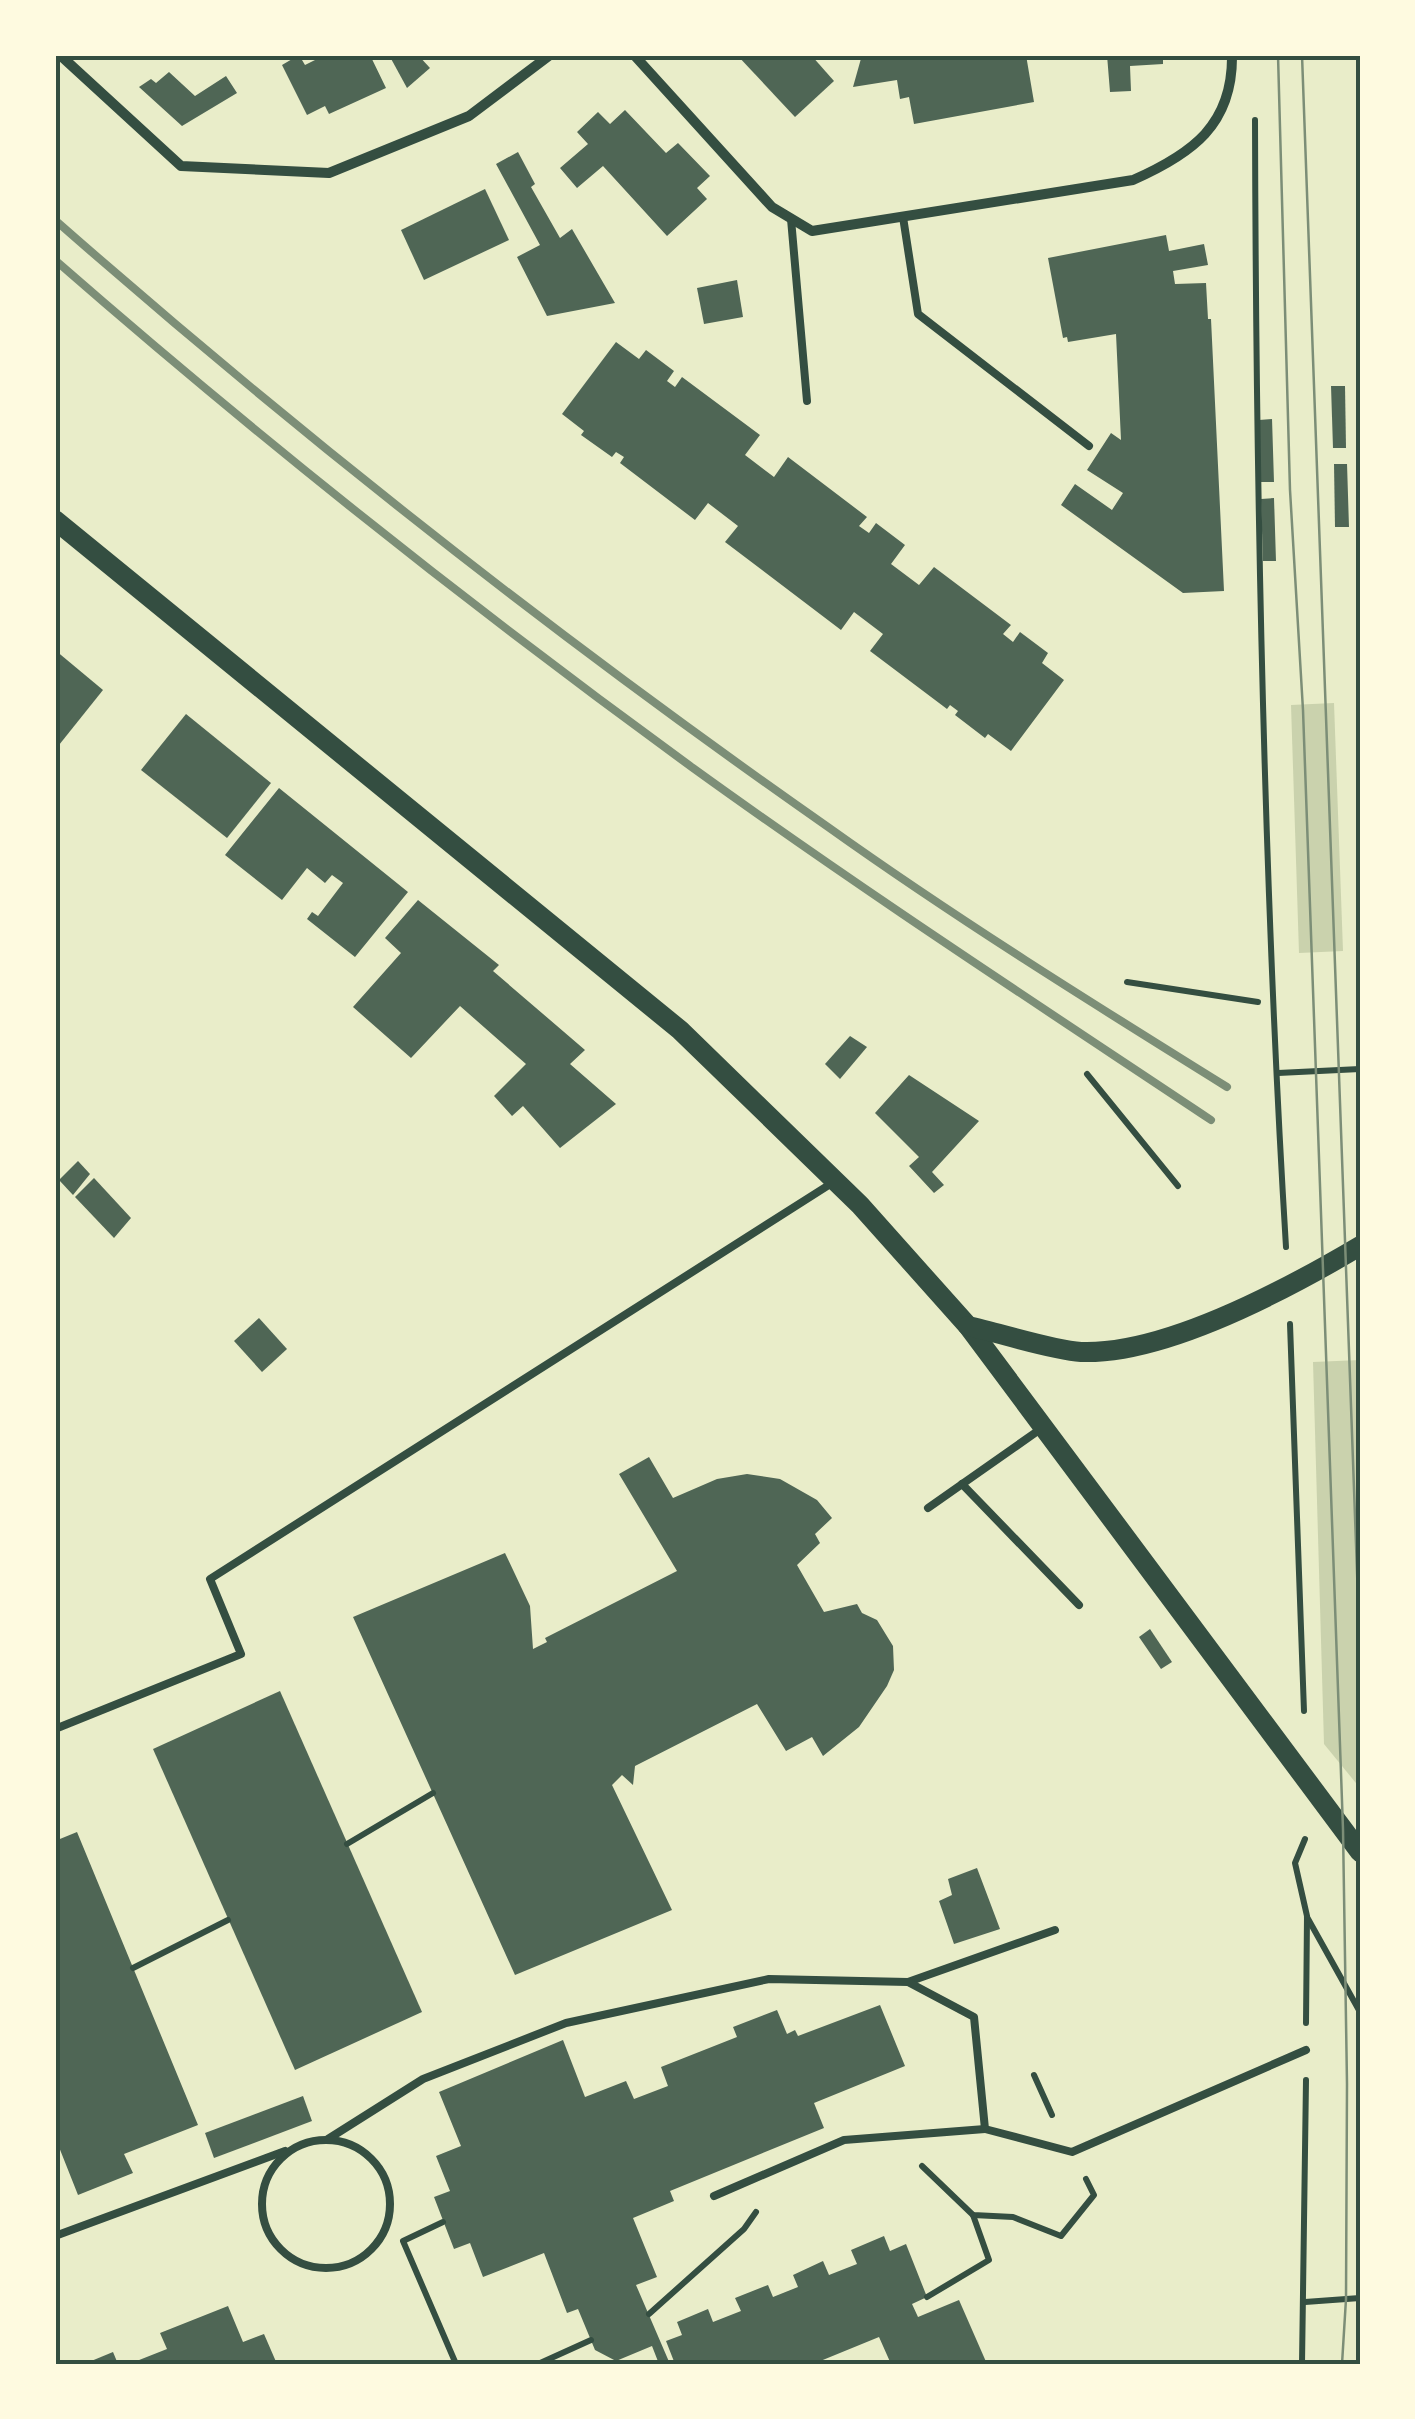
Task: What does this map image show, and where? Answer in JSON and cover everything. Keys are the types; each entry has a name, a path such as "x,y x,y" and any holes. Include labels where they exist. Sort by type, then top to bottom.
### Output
{"main road":[{"path":"55,520 680,1030 836,1181 968,1326 1360,1852"},
{"path":"968,1326 1081,1352 1150,1343 1288,1288 1360,1246"}],"street":[{"path":"60,55 182,166 329,173 470,116 550,55"},
{"path":"634,55 772,207 812,231 1133,180 1167,166 1197,145 1221,109 1232,84 1232,55"}],"lane":[{"path":"903,217 918,314 1088,446"},
{"path":"792,218 807,401"},
{"path":"55,1728 241,1654 210,1579 836,1181"},
{"path":"928,1508 1042,1428"},
{"path":"962,1484 1079,1606"},
{"path":"55,2236 328,2139 423,2079 566,2023 769,1980 908,1982 1055,1930"},
{"path":"908,1982 974,2017 985,2130"},
{"path":"714,2196 844,2140 985,2130 1072,2152 1306,2050"},
{"path":"294,2148 273,2167 263,2186 261,2208 266,2228 277,2246 294,2260 314,2267 335,2268 372,2249 384,2231 390,2210 389,2189 381,2170 367,2154 348,2143 328,2139"}],"path":[{"path":"1255,111 1263,689 1286,1238"},
{"path":"1126,982 1258,1002"},
{"path":"1278,1073 1360,1069"},
{"path":"1088,1074 1178,1186"},
{"path":"1290,1338 1304,1719"},
{"path":"347,1844 433,1792"},
{"path":"1302,2364 1306,1916 1295,1862 1305,1840"},
{"path":"1306,1916 1360,2012"},
{"path":"133,1968 228,1920"},
{"path":"974,2215 1012,2218 1061,2236 1094,2194 1034,2076"},
{"path":"649,2314 744,2229 788,2164"},
{"path":"920,2164 974,2215 989,2260 927,2296"},
{"path":"443,2222 404,2241 456,2364"},
{"path":"1305,2302 1360,2298"},
{"path":"538,2364 591,2340"}],"green space":[{"path":"1334,703 1343,951 1299,953 1291,705"},
{"path":"1360,1360 1360,1788 1324,1744 1313,1362"}],"building":[{"path":"299,55 305,65 325,55 370,55 386,88 329,114 325,106 307,115 282,65"},
{"path":"389,55 418,55 430,68 407,88"},
{"path":"737,55 811,55 834,81 795,117"},
{"path":"862,55 954,55 955,59 963,55 1026,55 1034,102 914,124 909,97 900,99 897,80 853,87"},
{"path":"1107,55 1163,55 1163,64 1130,66 1131,91 1110,92"},
{"path":"169,72 195,96 226,76 237,93 182,126 139,87 151,79 156,83"},
{"path":"625,110 666,153 678,143 710,176 697,188 707,199 667,236 603,166 577,188 560,168 588,144 577,132 598,112 610,124"},
{"path":"518,152 535,184 531,187 560,238 572,229 615,303 547,316 517,257 540,245 496,164"},
{"path":"485,189 509,240 424,280 401,230"},
{"path":"1166,235 1169,251 1204,244 1208,265 1173,271 1175,284 1206,283 1224,591 1183,593 1061,505 1075,484 1112,510 1123,493 1087,470 1111,433 1121,440 1116,334 1068,342 1067,337 1063,338 1048,258"},
{"path":"737,280 743,317 704,324 697,288"},
{"path":"616,342 639,359 646,350 674,371 667,381 675,387 682,377 760,435 745,455 774,477 788,457 867,517 859,526 869,533 876,523 905,545 891,564 919,585 934,567 1011,625 1003,634 1013,642 1020,632 1048,653 1042,663 1064,680 1011,751 988,734 985,738 955,715 958,711 950,705 947,709 870,651 883,634 854,612 841,630 725,542 738,526 708,503 695,520 620,463 624,457 616,452 612,457 581,435 584,431 562,414"},
{"path":"1331,386 1345,386 1346,448 1333,448"},
{"path":"1272,419 1274,482 1260,482 1259,420"},
{"path":"1334,464 1347,464 1349,527 1335,527"},
{"path":"1274,498 1276,561 1263,561 1261,499"},
{"path":"55,650 103,690 55,750"},
{"path":"186,714 271,783 227,838 141,770"},
{"path":"279,788 408,892 355,957 307,919 312,912 318,916 343,883 332,875 325,883 307,868 282,900 225,855"},
{"path":"418,900 499,965 493,971 585,1050 570,1064 616,1104 560,1148 523,1106 512,1116 494,1096 526,1064 460,1006 411,1058 353,1007 401,953 385,938"},
{"path":"850,1036 867,1047 840,1079 825,1064"},
{"path":"909,1075 979,1121 932,1172 944,1185 934,1193 909,1166 919,1157 875,1113"},
{"path":"78,1161 90,1174 73,1195 59,1180"},
{"path":"94,1178 131,1218 114,1238 75,1197"},
{"path":"259,1318 287,1349 262,1372 234,1341"},
{"path":"649,1457 673,1498 717,1479 747,1474 780,1479 817,1500 832,1518 815,1534 820,1543 797,1565 824,1612 857,1604 862,1613 877,1620 893,1646 894,1670 859,1727 823,1756 812,1737 786,1751 757,1704 635,1766 633,1785 622,1775 612,1785 672,1910 515,1975 353,1617 505,1553 530,1606 533,1649 547,1642 545,1638 677,1571 619,1474"},
{"path":"1150,1629 1172,1662 1161,1669 1139,1637"},
{"path":"280,1691 422,2012 295,2070 153,1749"},
{"path":"77,1832 198,2125 124,2154 133,2173 78,2195 55,2137 55,1841"},
{"path":"977,1868 1000,1929 954,1944 939,1901 952,1895 948,1879"},
{"path":"880,2005 905,2066 814,2103 824,2128 670,2191 674,2201 633,2218 657,2277 636,2285 670,2364 659,2364 652,2346 616,2361 595,2350 578,2309 567,2313 544,2253 483,2277 470,2243 454,2249 434,2197 450,2191 436,2156 461,2146 439,2092 563,2040 585,2097 626,2081 634,2099 668,2086 661,2067 737,2037 733,2027 777,2010 787,2034 795,2030 798,2036"},
{"path":"303,2096 312,2121 214,2158 205,2133"},
{"path":"884,2236 890,2251 906,2244 927,2297 912,2304 918,2317 959,2300 987,2364 891,2364 879,2337 813,2364 675,2364 666,2341 682,2335 677,2322 708,2309 713,2322 741,2311 735,2298 768,2285 773,2297 798,2287 793,2275 823,2261 829,2275 857,2264 851,2250"},
{"path":"228,2306 243,2342 264,2334 277,2364 129,2364 167,2349 160,2333"},
{"path":"113,2352 118,2364 84,2364"}],"tram line":[{"path":"1278,55 1290,490 1303,710 1343,1829 1347,2084 1342,2364"},
{"path":"1302,55 1360,1654"}],"railway":[{"path":"55,220 337,457 628,683 926,895 1227,1087"},
{"path":"55,260 289,457 611,708 821,858 1211,1120"}]}
